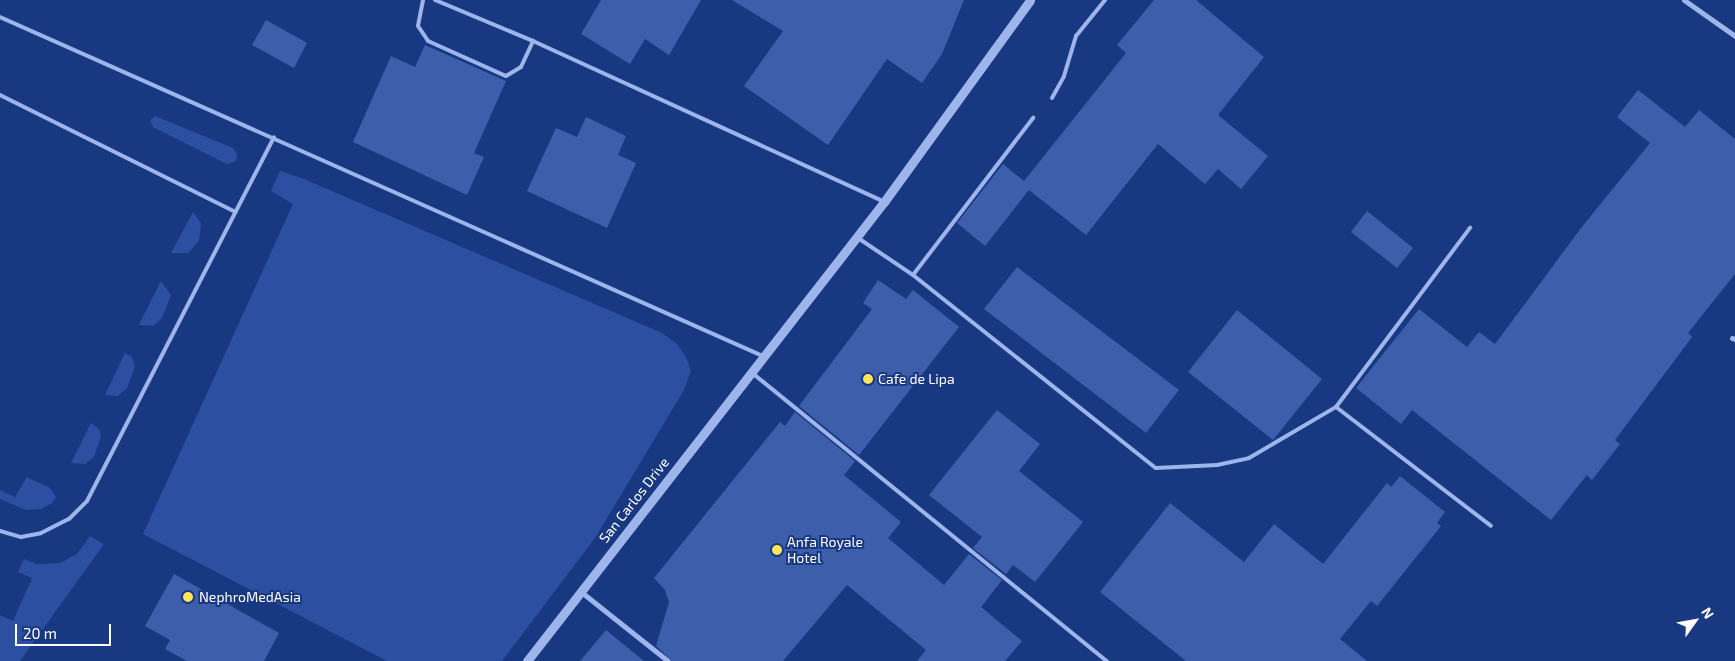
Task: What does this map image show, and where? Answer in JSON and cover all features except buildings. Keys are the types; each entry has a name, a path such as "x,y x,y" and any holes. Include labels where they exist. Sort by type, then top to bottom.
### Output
{"street":[{"name":"San Carlos Drive","path":"527,661 580,590 884,202 1030,0"},
{"path":"1684,0 1735,36"},
{"path":"580,590 668,661"}],"lane":[{"path":"423,0 418,26 428,40 506,76 521,67 533,41"},
{"path":"435,0 533,41 884,202"},
{"path":"1052,98 1064,76 1076,36 1105,0"},
{"path":"0,16 764,356"},
{"path":"0,95 236,212"},
{"path":"913,275 1033,118"},
{"path":"0,531 21,537 41,533 69,519 87,501 274,138"},
{"path":"857,237 913,275 1156,468 1217,465 1249,458 1336,407 1470,228"},
{"path":"751,372 1106,661"},
{"path":"1336,407 1491,526"}],"shaded area":[{"path":"155,116 233,148 237,154 236,161 227,164 153,127 150,120"},
{"path":"280,171 304,179 662,333 677,344 686,357 691,371 684,390 595,538 502,661 387,661 143,534 293,204 271,191"},
{"path":"193,212 201,223 199,241 188,253 171,253"},
{"path":"161,281 171,295 162,318 153,326 139,325"},
{"path":"125,353 132,357 135,366 127,388 118,396 105,395"},
{"path":"91,423 99,429 101,437 94,457 85,464 71,463"},
{"path":"27,477 50,488 56,497 52,503 41,509 26,510 0,499 0,490 15,497"},
{"path":"90,536 104,544 20,661 0,661 0,615 13,621 32,578 18,572 24,559 37,564 60,563 77,554"}],"place":[{"name":"Cafe de Lipa","path":"868,379"},
{"name":"Anfa Royale Hotel","path":"777,550"},
{"name":"NephroMedAsia","path":"188,597"}]}
